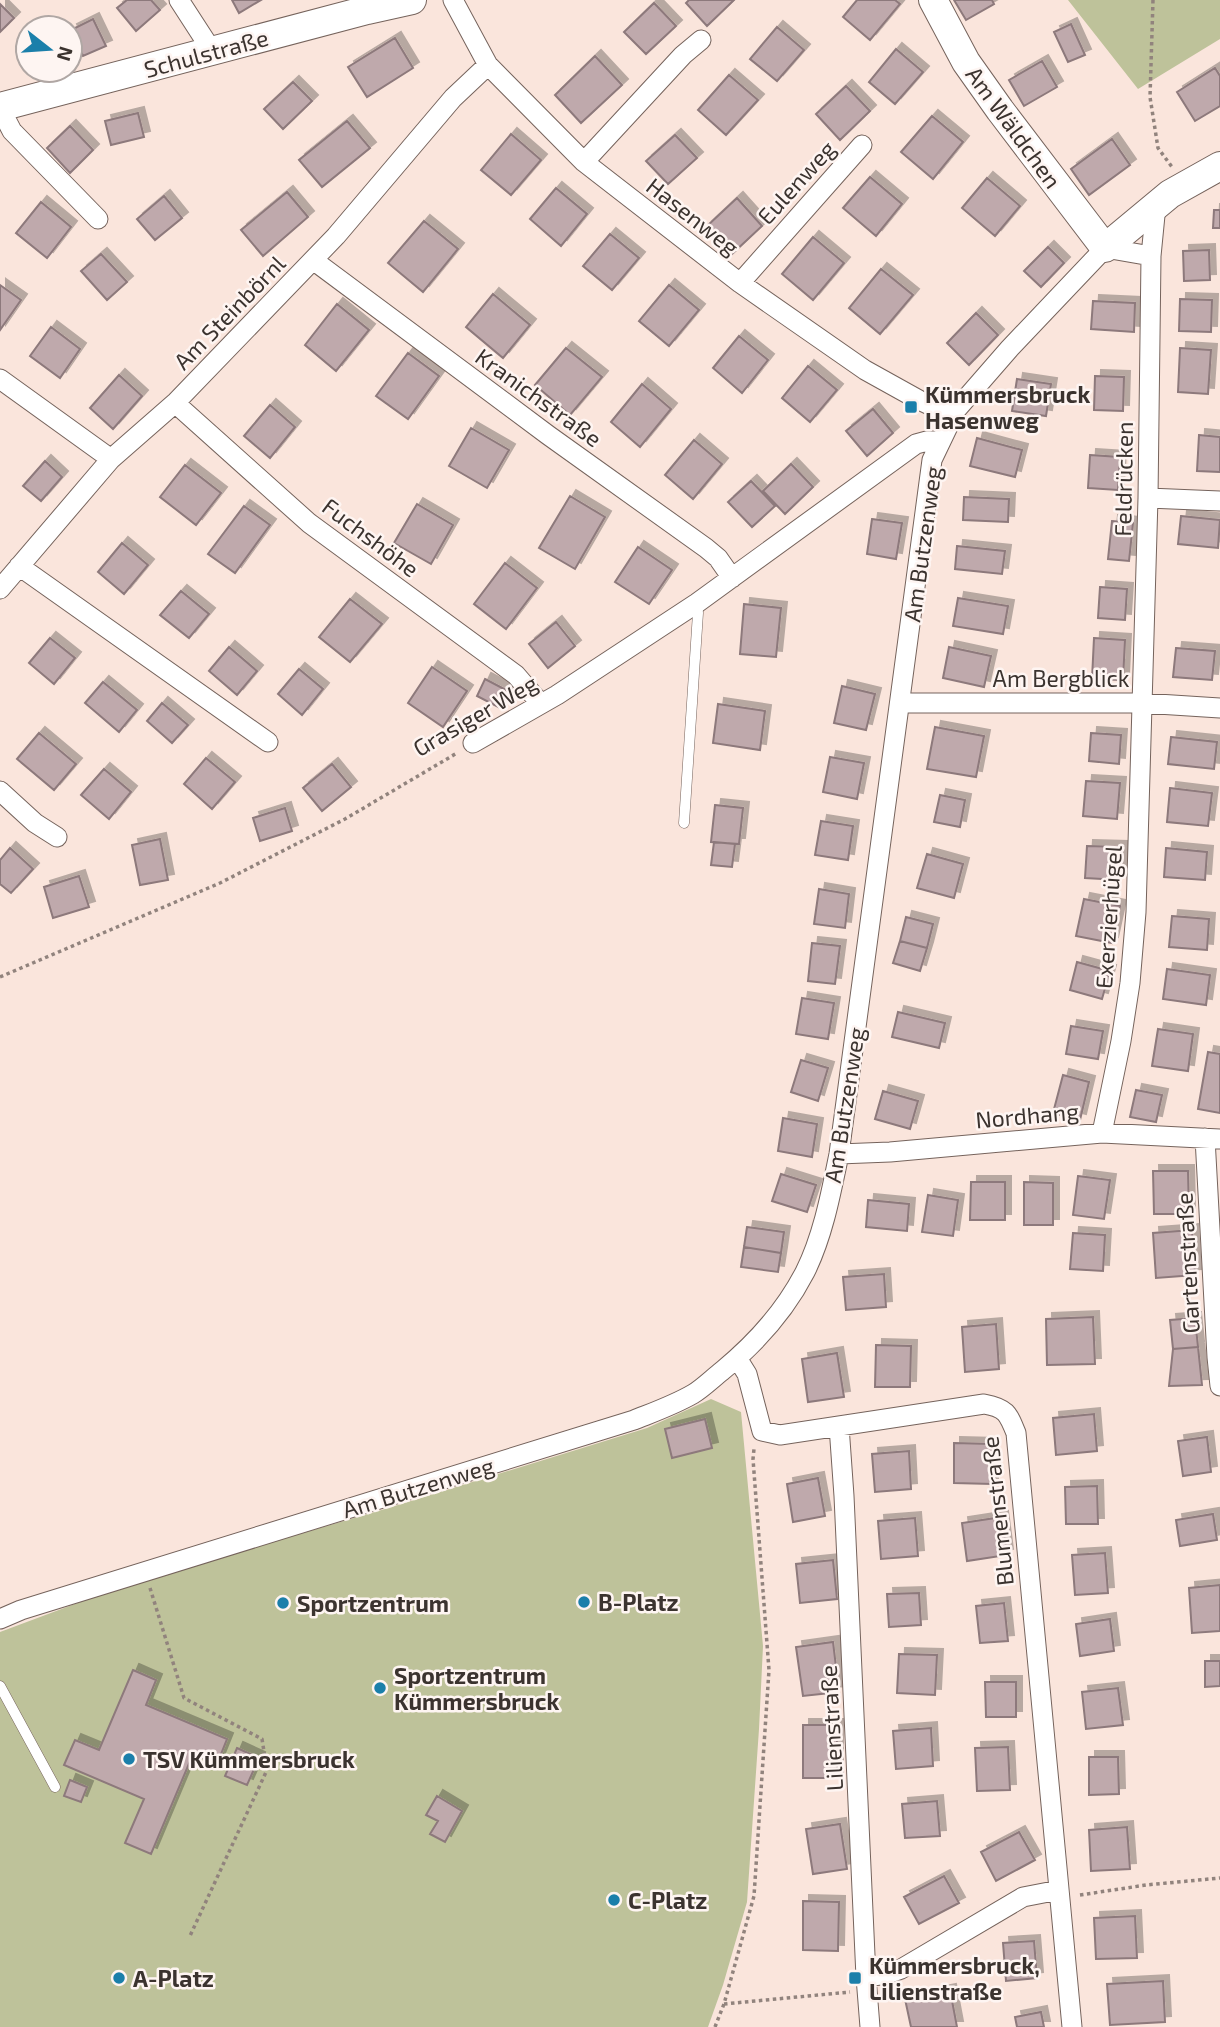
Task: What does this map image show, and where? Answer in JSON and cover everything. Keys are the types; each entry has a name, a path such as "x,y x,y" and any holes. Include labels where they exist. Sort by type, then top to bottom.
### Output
{"street":[{"path":"179,0 212,51"},
{"name":"Schulstraße","path":"0,108 412,0"},
{"name":"Hasenweg","path":"453,0 488,65 584,162 740,283 865,370 953,416"},
{"name":"Am Wäldchen","path":"933,0 973,72 1105,248"},
{"path":"584,162 683,55 701,40"},
{"name":"Am Steinbörnl","path":"0,589 111,459 175,403 336,236 453,98 488,65"},
{"path":"0,108 12,131 98,219"},
{"name":"Eulenweg","path":"740,283 862,145"},
{"name":"Am Butzenweg","path":"0,1619 21,1610 634,1420 694,1394 737,1359 768,1328 805,1271 832,1191 839,1154 932,460 956,410 1010,348 1105,248 1170,194 1220,166"},
{"name":"Feldrücken","path":"1142,703 1151,256 1156,205"},
{"path":"1105,248 1151,256"},
{"name":"Kranichstraße","path":"313,260 548,435 706,548 718,558 732,578"},
{"path":"0,379 111,459"},
{"name":"Fuchshöhe","path":"175,403 309,523 516,675 541,704"},
{"name":"Grasiger Weg","path":"473,743 541,704 697,603 916,444 940,441"},
{"path":"1148,498 1220,501"},
{"path":"19,566 268,742"},
{"name":"Am Bergblick","path":"901,703 1142,703 1220,708"},
{"name":"Exerzierhügel","path":"1102,1133 1130,983 1136,912 1142,703"},
{"path":"0,791 35,823 57,837"},
{"name":"Nordhang","path":"839,1154 1102,1133 1213,1138"},
{"name":"Gartenstraße","path":"1213,1138 1217,1357 1220,1386"},
{"path":"737,1359 747,1374 762,1431"},
{"name":"Blumenstraße","path":"762,1431 780,1435 984,1404 999,1407 1009,1415 1016,1433 1072,2027"},
{"name":"Lilienstraße","path":"839,1426 870,2027"},
{"path":"866,1984 901,1969 1023,1897 1059,1890"}],"lane":[{"path":"684,823 697,603"},
{"path":"0,1686 55,1787"}],"path":[{"path":"1153,0 1150,97 1158,148 1186,185"},
{"name":"Grasiger Weg","path":"0,976 220,883 345,819 473,743"},
{"path":"715,2027 754,1896 769,1670 753,1459 754,1445 762,1431"},
{"path":"145,1572 184,1698 262,1739 267,1770 189,1938"},
{"path":"1095,1893 1220,1878"},
{"path":"724,2004 866,1984"}],"green space":[{"path":"1068,0 1220,0 1220,39 1138,89"},
{"name":"Sportzentrum Kümmersbruck","path":"711,1399 741,1412 763,1646 747,1902 708,2027 0,2027 0,1632 131,1583 385,1509 647,1428"}],"building":[{"path":"127,0 151,0 160,10 136,31 117,8"},
{"path":"232,0 261,0 239,13"},
{"path":"689,0 734,0 707,26 686,3"},
{"path":"857,0 895,0 900,4 870,40 843,17"},
{"path":"954,0 992,0 994,4 966,20"},
{"path":"654,3 676,26 646,54 624,32"},
{"path":"0,4 14,18 0,32"},
{"path":"93,19 106,46 84,56 84,24"},
{"path":"1071,24 1085,55 1068,62 1054,32"},
{"path":"777,27 804,50 777,81 750,59"},
{"path":"395,38 413,68 367,97 348,67"},
{"path":"896,49 923,72 895,104 869,82"},
{"path":"595,56 622,85 581,123 555,95"},
{"path":"1042,61 1057,87 1024,106 1009,80"},
{"path":"1215,68 1220,76 1220,106 1195,121 1177,92"},
{"path":"729,75 758,100 726,135 698,110"},
{"path":"293,82 312,101 283,129 264,109"},
{"path":"846,86 870,111 840,140 816,114"},
{"path":"138,113 144,137 111,145 105,121"},
{"path":"932,116 963,142 933,179 901,152"},
{"path":"347,121 370,148 322,187 299,160"},
{"path":"70,126 93,150 70,173 47,148"},
{"path":"511,134 541,160 511,195 481,170"},
{"path":"675,135 697,158 668,184 646,161"},
{"path":"1112,139 1130,165 1089,195 1071,169"},
{"path":"870,177 902,204 876,236 843,208"},
{"path":"987,178 1020,206 995,236 962,208"},
{"path":"556,188 587,214 561,246 530,219"},
{"path":"287,192 308,217 263,256 241,230"},
{"path":"164,196 182,218 155,240 137,219"},
{"path":"737,198 762,226 732,254 706,227"},
{"path":"41,202 71,227 47,258 16,233"},
{"path":"1214,210 1220,210 1220,228 1213,228"},
{"path":"424,221 458,249 423,292 388,263"},
{"path":"610,234 639,258 612,290 583,266"},
{"path":"813,237 844,263 813,300 782,274"},
{"path":"1048,247 1064,263 1041,287 1024,271"},
{"path":"1209,250 1210,280 1184,281 1183,251"},
{"path":"101,254 127,282 107,300 81,271"},
{"path":"881,269 913,295 880,334 849,308"},
{"path":"0,285 21,300 0,330"},
{"path":"669,285 699,310 669,346 639,321"},
{"path":"493,294 530,325 503,358 466,327"},
{"path":"1180,299 1212,300 1211,332 1179,331"},
{"path":"1093,301 1135,303 1134,332 1091,329"},
{"path":"337,304 369,330 336,371 305,345"},
{"path":"976,313 998,335 969,365 947,343"},
{"path":"51,327 80,349 60,378 30,356"},
{"path":"739,336 768,360 742,393 713,368"},
{"path":"566,348 602,377 570,415 535,385"},
{"path":"1180,348 1211,350 1208,394 1178,392"},
{"path":"408,353 439,376 408,419 376,396"},
{"path":"808,366 837,390 810,422 782,398"},
{"path":"119,375 142,396 113,429 90,408"},
{"path":"1095,376 1124,377 1123,411 1094,410"},
{"path":"1017,379 1051,384 1046,416 1012,411"},
{"path":"642,384 671,409 640,447 611,422"},
{"path":"270,405 295,427 270,458 244,436"},
{"path":"873,409 893,433 867,456 846,431"},
{"path":"471,428 509,450 487,488 449,466"},
{"path":"1199,435 1220,437 1220,472 1197,471"},
{"path":"977,438 1022,450 1015,477 970,466"},
{"path":"694,440 722,464 693,499 665,475"},
{"path":"1090,455 1120,457 1118,490 1088,488"},
{"path":"45,461 62,477 41,501 23,486"},
{"path":"791,464 813,487 785,514 763,491"},
{"path":"185,465 221,493 196,525 160,497"},
{"path":"751,481 775,506 752,527 728,502"},
{"path":"570,496 605,517 575,569 539,548"},
{"path":"964,497 1009,499 1008,522 963,520"},
{"path":"417,504 453,525 431,564 394,543"},
{"path":"244,506 270,525 235,573 208,554"},
{"path":"1181,516 1220,520 1218,548 1178,544"},
{"path":"872,519 902,523 896,559 867,554"},
{"path":"1112,521 1133,523 1129,561 1108,559"},
{"path":"122,543 148,565 124,594 98,572"},
{"path":"957,546 1005,551 1002,574 955,569"},
{"path":"638,547 672,570 649,604 615,582"},
{"path":"505,563 537,588 506,629 474,604"},
{"path":"1100,587 1127,589 1125,620 1098,618"},
{"path":"181,591 209,614 189,638 160,615"},
{"path":"958,598 1008,606 1003,634 953,626"},
{"path":"350,599 382,624 350,662 319,637"},
{"path":"744,604 781,608 776,657 740,654"},
{"path":"556,622 575,646 548,668 529,644"},
{"path":"50,638 75,658 54,684 29,663"},
{"path":"1094,638 1125,640 1123,680 1092,679"},
{"path":"229,647 257,671 237,695 209,671"},
{"path":"949,647 991,656 984,687 943,678"},
{"path":"1176,648 1215,651 1212,680 1173,677"},
{"path":"432,667 467,691 443,727 408,703"},
{"path":"299,669 323,689 302,715 278,694"},
{"path":"485,679 508,691 500,708 477,696"},
{"path":"103,682 137,710 119,732 85,703"},
{"path":"842,686 875,694 866,730 834,723"},
{"path":"162,703 188,725 172,743 147,721"},
{"path":"718,704 765,711 760,750 713,743"},
{"path":"935,727 984,736 976,777 927,769"},
{"path":"39,733 76,764 54,790 17,759"},
{"path":"1091,733 1121,735 1119,764 1089,761"},
{"path":"1171,737 1217,742 1214,769 1168,764"},
{"path":"830,757 864,763 857,799 823,792"},
{"path":"206,758 235,782 212,809 184,784"},
{"path":"332,764 351,787 322,811 303,788"},
{"path":"104,769 131,792 109,819 81,795"},
{"path":"1086,781 1120,783 1117,819 1083,816"},
{"path":"1170,788 1212,793 1208,826 1167,822"},
{"path":"940,795 965,800 960,827 934,822"},
{"path":"715,805 743,808 739,844 711,842"},
{"path":"285,808 292,831 260,841 253,818"},
{"path":"821,821 853,826 848,860 815,855"},
{"path":"160,839 168,880 140,885 132,845"},
{"path":"714,842 735,844 732,867 711,865"},
{"path":"1087,846 1122,847 1120,880 1085,878"},
{"path":"10,848 33,869 11,893 0,884 0,860"},
{"path":"1166,848 1207,852 1205,880 1164,877"},
{"path":"927,854 963,864 954,898 917,888"},
{"path":"79,876 89,907 53,918 44,887"},
{"path":"819,889 849,894 845,928 814,924"},
{"path":"1084,899 1120,906 1112,943 1076,936"},
{"path":"1172,916 1209,919 1207,950 1169,947"},
{"path":"906,917 933,924 927,948 900,941"},
{"path":"900,941 927,948 920,971 893,963"},
{"path":"812,943 840,946 835,984 808,981"},
{"path":"1077,962 1110,971 1102,999 1070,990"},
{"path":"1167,969 1210,975 1206,1005 1163,999"},
{"path":"802,998 834,1003 828,1039 796,1034"},
{"path":"898,1012 945,1023 939,1048 892,1037"},
{"path":"1071,1026 1103,1031 1098,1059 1066,1054"},
{"path":"1158,1029 1193,1034 1188,1071 1152,1066"},
{"path":"1208,1052 1220,1054 1220,1113 1198,1109"},
{"path":"801,1060 828,1068 818,1101 791,1092"},
{"path":"1063,1075 1089,1082 1080,1120 1053,1113"},
{"path":"1136,1090 1162,1095 1156,1122 1130,1117"},
{"path":"883,1091 918,1101 910,1129 875,1119"},
{"path":"783,1118 817,1124 812,1157 778,1151"},
{"path":"1153,1171 1188,1171 1189,1214 1154,1214"},
{"path":"781,1174 816,1185 807,1212 772,1201"},
{"path":"1078,1176 1110,1180 1104,1219 1073,1215"},
{"path":"971,1182 1005,1182 1005,1220 970,1220"},
{"path":"1024,1182 1053,1183 1053,1225 1024,1225"},
{"path":"928,1195 958,1200 953,1236 922,1232"},
{"path":"868,1200 909,1204 907,1231 866,1227"},
{"path":"747,1227 784,1232 781,1253 744,1247"},
{"path":"1192,1230 1195,1275 1156,1278 1153,1233"},
{"path":"1073,1233 1105,1235 1103,1271 1070,1269"},
{"path":"744,1247 781,1253 778,1272 741,1267"},
{"path":"884,1274 886,1307 846,1310 843,1277"},
{"path":"1093,1317 1095,1364 1047,1365 1046,1319"},
{"path":"1195,1318 1198,1347 1173,1349 1170,1320"},
{"path":"996,1324 999,1369 965,1372 962,1327"},
{"path":"876,1345 911,1346 910,1387 875,1387"},
{"path":"1198,1347 1202,1385 1169,1386 1173,1349"},
{"path":"837,1353 844,1397 808,1402 802,1359"},
{"path":"1094,1414 1097,1451 1056,1455 1053,1418"},
{"path":"705,1419 712,1448 672,1458 665,1429"},
{"path":"1207,1437 1211,1472 1183,1476 1178,1441"},
{"path":"954,1443 992,1444 992,1484 954,1483"},
{"path":"909,1451 911,1489 875,1492 872,1454"},
{"path":"818,1478 825,1516 793,1522 787,1484"},
{"path":"1097,1486 1098,1524 1066,1524 1065,1487"},
{"path":"1213,1514 1217,1540 1180,1546 1176,1520"},
{"path":"1002,1517 1007,1555 967,1561 962,1523"},
{"path":"915,1518 918,1556 881,1559 878,1521"},
{"path":"1105,1553 1108,1593 1075,1595 1072,1555"},
{"path":"833,1560 837,1599 800,1603 796,1564"},
{"path":"1220,1585 1220,1631 1192,1633 1189,1588"},
{"path":"919,1593 921,1625 889,1627 887,1594"},
{"path":"1004,1603 1008,1641 980,1643 976,1606"},
{"path":"1110,1619 1114,1651 1080,1656 1076,1624"},
{"path":"833,1642 839,1692 803,1696 796,1647"},
{"path":"899,1654 937,1655 935,1695 897,1693"},
{"path":"1205,1661 1220,1661 1220,1686 1205,1687"},
{"name":"TSV Kümmersbruck","path":"133,1670 156,1680 146,1705 227,1739 217,1764 193,1754 151,1854 125,1843 144,1799 64,1765 75,1740 99,1750"},
{"path":"985,1682 1016,1682 1016,1717 986,1717"},
{"path":"1118,1688 1123,1725 1086,1729 1082,1692"},
{"path":"803,1725 837,1725 837,1778 803,1778"},
{"path":"931,1728 933,1766 896,1769 893,1731"},
{"path":"1008,1747 1010,1790 977,1791 975,1748"},
{"path":"237,1748 259,1758 247,1785 225,1776"},
{"path":"1089,1757 1118,1757 1119,1794 1089,1795"},
{"path":"70,1780 87,1787 81,1802 64,1796"},
{"path":"437,1796 462,1811 445,1842 430,1834 438,1821 426,1815"},
{"path":"937,1801 940,1836 905,1838 902,1804"},
{"path":"840,1824 847,1869 813,1874 806,1829"},
{"path":"1127,1827 1130,1869 1091,1871 1089,1830"},
{"path":"1019,1832 1035,1860 996,1881 981,1852"},
{"path":"944,1876 959,1903 919,1924 904,1897"},
{"path":"803,1901 839,1902 838,1951 803,1950"},
{"path":"1135,1916 1137,1958 1096,1959 1094,1918"},
{"path":"1034,1941 1037,1978 1006,1981 1003,1943"},
{"path":"1163,1981 1165,2022 1110,2025 1107,1984"},
{"path":"950,1990 957,2027 911,2027 905,1999"},
{"path":"1041,2012 1044,2027 1017,2027 1015,2017"}],"place":[{"name":"Kümmersbruck Hasenweg","path":"911,407"},
{"name":"B-Platz","path":"584,1602"},
{"name":"Sportzentrum","path":"283,1603"},
{"name":"Sportzentrum Kümmersbruck","path":"380,1688"},
{"name":"TSV Kümmersbruck","path":"129,1759"},
{"name":"C-Platz","path":"614,1900"},
{"name":"A-Platz","path":"119,1978"},
{"name":"Kümmersbruck, Lilienstraße","path":"855,1978"}]}
